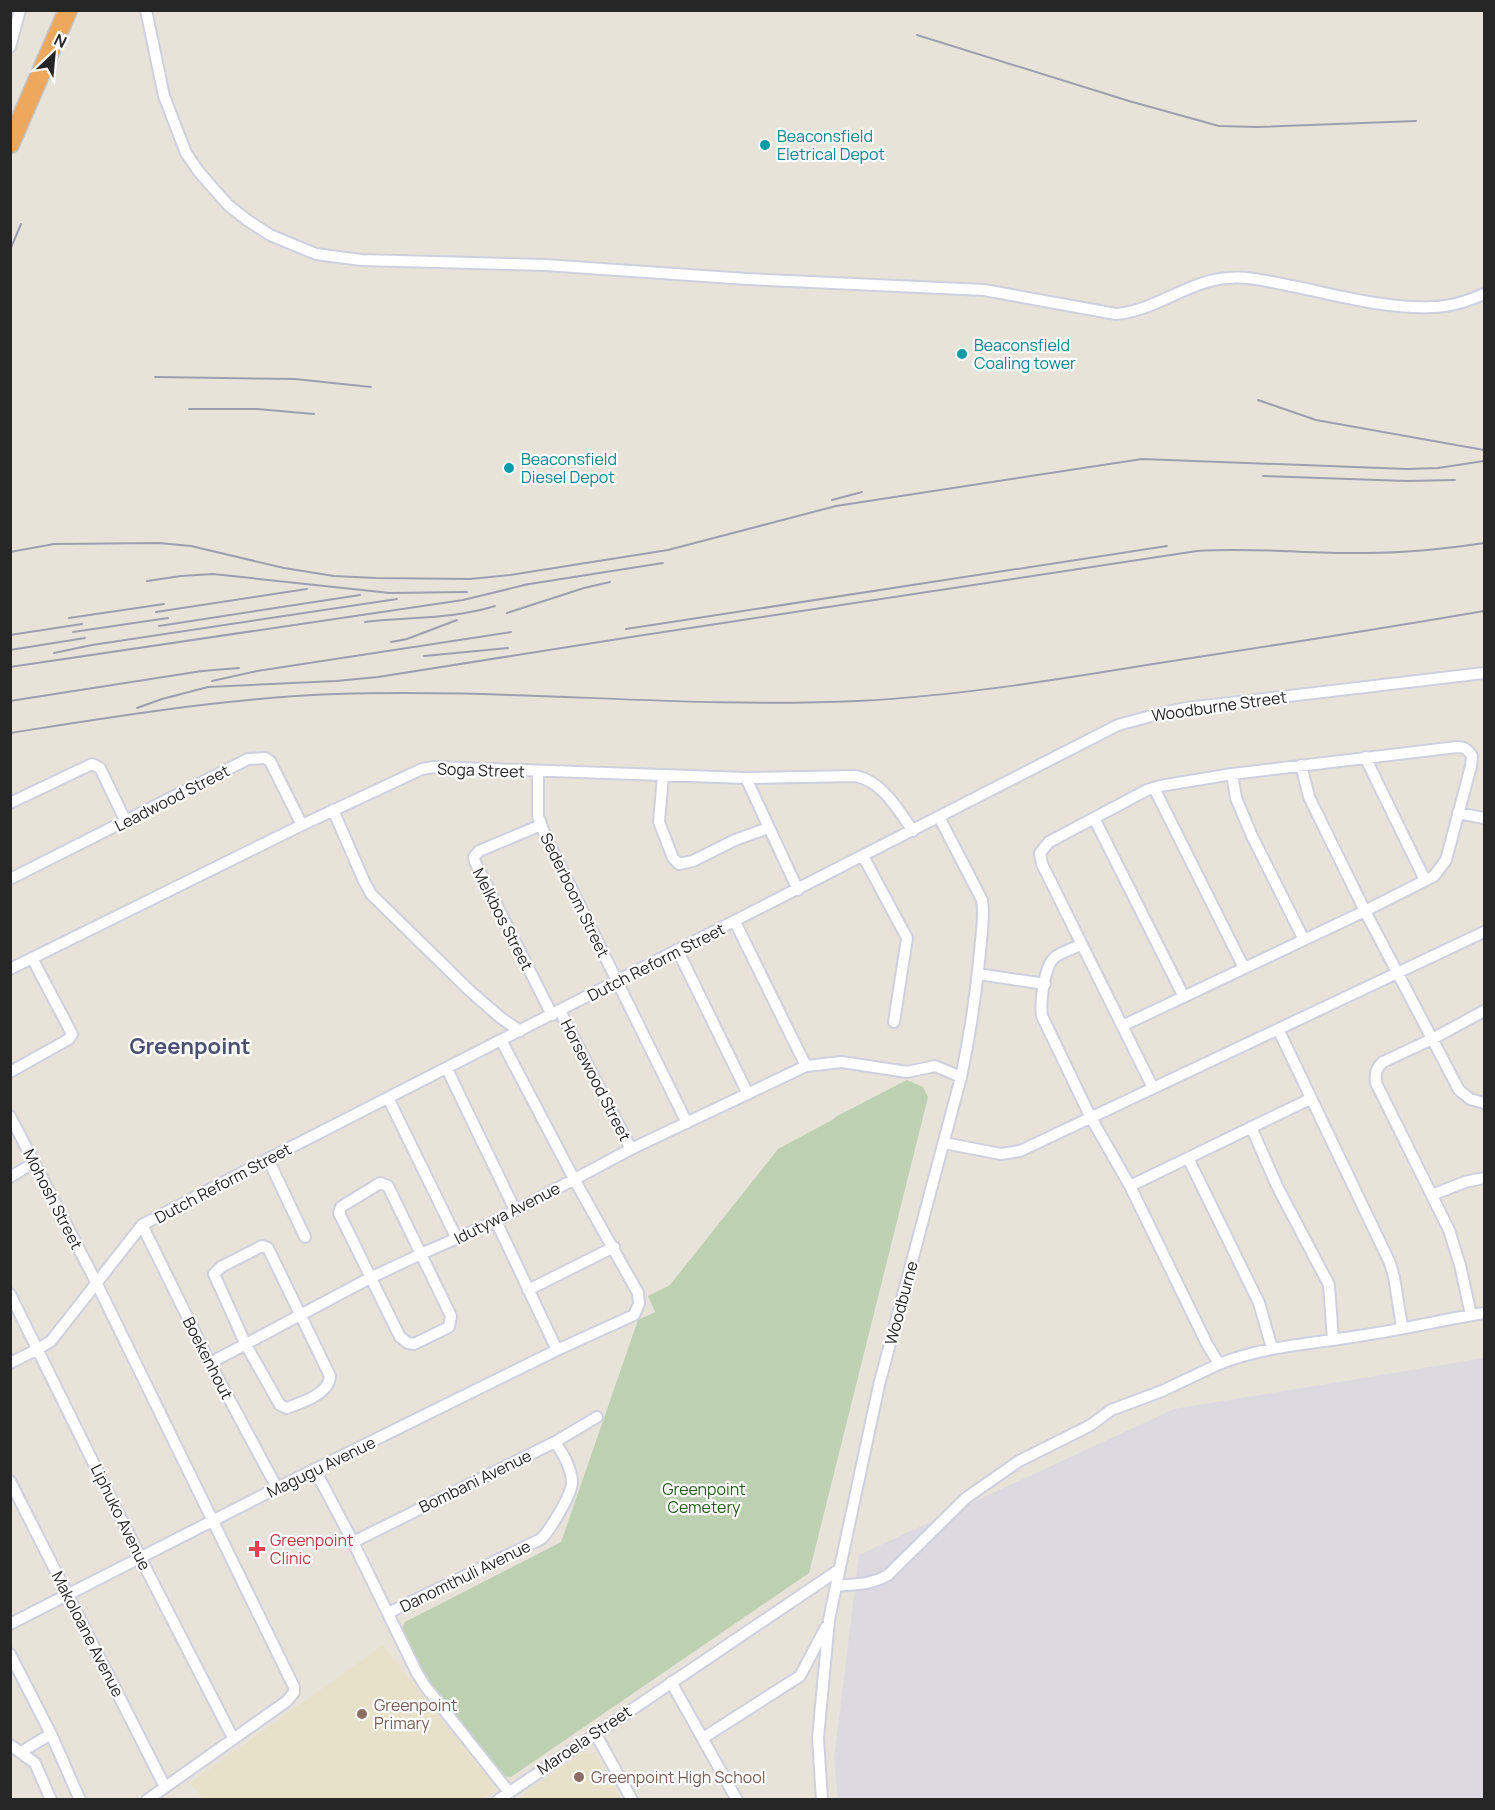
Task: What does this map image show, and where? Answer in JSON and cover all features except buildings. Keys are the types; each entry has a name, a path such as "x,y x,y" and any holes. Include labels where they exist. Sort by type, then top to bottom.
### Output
{"highway":[{"path":"10,144 68,10"}],"street":[{"path":"10,47 20,10"},
{"path":"146,10 164,96 186,153 199,172 228,205 246,220 270,235 316,254 362,260 545,265 705,277 984,290 1116,314 1128,313 1211,280 1226,278 1278,283 1411,307 1433,308 1452,305 1485,294"},
{"name":"Woodburne Street","path":"939,817 1118,725 1133,720 1187,708 1485,673"},
{"path":"1122,1026 1434,876 1443,866 1458,813 1472,756 1466,748 1457,747 1301,765 1154,788 1049,842 1043,848 1040,859 1080,945 1153,1088"},
{"path":"1365,757 1425,880"},
{"name":"Leadwood Street","path":"10,879 248,759 261,758 270,761 302,825"},
{"path":"10,803 92,764 100,768 126,822"},
{"path":"1301,765 1309,797 1397,974 1459,1090 1470,1099 1485,1103"},
{"name":"Soga Street","path":"10,969 333,810 422,769 434,767 663,776 865,778 882,791 913,831"},
{"name":"Sederboom Street","path":"538,772 538,816 541,825 687,1123"},
{"path":"1232,774 1236,798 1248,826 1304,940"},
{"path":"663,776 659,822 674,858 679,864 693,861 735,840 768,828"},
{"path":"746,778 798,890"},
{"path":"1154,788 1244,968"},
{"path":"333,810 371,894 470,990 501,1018 520,1031"},
{"path":"1458,813 1485,818"},
{"name":"Dutch Reform Street","path":"10,1363 38,1349 58,1332 142,1225 939,817"},
{"name":"Woodburne","path":"822,1800 818,1738 830,1620 836,1586 879,1385 961,1077 978,974 983,915 981,900 939,817"},
{"path":"1094,818 1184,997"},
{"name":"Melkbos Street","path":"541,825 478,851 474,857 556,1013"},
{"path":"863,856 907,938 894,1022"},
{"path":"735,922 806,1066"},
{"path":"944,1143 1008,1154 1020,1151 1485,932"},
{"path":"1080,945 1055,957 1051,962 1045,984 1042,1016 1091,1118 1130,1186 1219,1364"},
{"path":"678,951 748,1094"},
{"path":"10,1072 69,1039 72,1034 32,958"},
{"path":"978,974 1045,984"},
{"path":"1470,1316 1456,1250 1375,1077 1377,1067 1383,1062 1485,1011"},
{"name":"Horsewood Street","path":"556,1013 631,1149"},
{"path":"1278,1029 1390,1263 1402,1327"},
{"path":"501,1040 574,1179 614,1247 528,1290"},
{"name":"Idutywa Avenue","path":"210,1363 370,1278 496,1221 631,1149 806,1066 843,1062 908,1072 935,1066 961,1077"},
{"path":"447,1069 515,1210"},
{"path":"388,1098 457,1239"},
{"path":"1130,1186 1310,1099"},
{"name":"Mohosh Street","path":"10,1116 96,1282"},
{"path":"1251,1127 1278,1188 1329,1285 1333,1340"},
{"path":"1188,1158 1259,1303 1272,1348"},
{"path":"268,1159 305,1237"},
{"path":"10,1177 34,1163"},
{"path":"1432,1195 1485,1178"},
{"path":"376,1184 388,1186 421,1254 450,1311 452,1320 449,1327 419,1343 408,1343 400,1337 370,1278 339,1213 341,1207 376,1184"},
{"path":"496,1221 557,1350"},
{"name":"Boekenhout","path":"142,1225 210,1363 278,1488"},
{"path":"262,1246 268,1248 301,1314 330,1376 329,1384 324,1390 290,1408 283,1407 246,1345 214,1274 221,1267 257,1248 262,1246"},
{"name":"Magugu Avenue","path":"10,1624 67,1593 278,1488 634,1314 639,1304 638,1293 614,1247"},
{"path":"96,1282 294,1687 292,1697 287,1701 165,1787 154,1798"},
{"name":"Liphuko Avenue","path":"10,1294 140,1557 233,1738"},
{"path":"836,1586 878,1581 888,1575 966,1498 1019,1461 1090,1425 1111,1410 1162,1391 1219,1364 1239,1356 1272,1348 1485,1314"},
{"name":"Bombani Avenue","path":"353,1542 555,1442 597,1417"},
{"name":"Danomthuli Avenue","path":"388,1613 544,1535 570,1491 572,1482 561,1451 555,1442"},
{"path":"315,1470 425,1686 509,1792"},
{"name":"Makoloane Avenue","path":"10,1481 165,1787"},
{"name":"Maroela Street","path":"498,1800 840,1569"},
{"path":"703,1738 800,1676 830,1620"},
{"path":"10,1654 51,1734 80,1800"},
{"path":"671,1682 737,1800"},
{"path":"595,1733 632,1800"},
{"path":"21,1752 51,1734"},
{"path":"10,1745 35,1763 51,1800"}],"shaded area":[{"path":"1484,1358 1484,1799 838,1800 834,1759 859,1555 1174,1409"},
{"name":"Greenpoint Primary","path":"383,1645 497,1789 481,1800 203,1799 190,1783"},
{"name":"Greenpoint High School","path":"583,1752 595,1754 621,1799 517,1799"}],"green space":[{"name":"Greenpoint Cemetery","path":"907,1080 923,1087 928,1097 809,1573 511,1777 503,1776 429,1684 402,1629 405,1622 561,1542 638,1320 655,1312 648,1296 670,1285 778,1149"}],"railway":[{"path":"917,35 1129,101 1219,126 1258,127 1416,121"},
{"path":"10,250 21,224"},
{"path":"155,377 295,379 371,387"},
{"path":"1258,400 1316,420 1484,450"},
{"path":"189,409 257,409 314,414"},
{"path":"10,552 54,544 159,543 191,546 284,568 334,576 470,579 510,575 668,550 836,506 1142,459 1407,469 1438,468 1484,461"},
{"path":"1263,476 1406,481 1455,480"},
{"path":"832,500 862,492"},
{"path":"137,708 208,687 378,677 1197,551 1381,553 1484,543"},
{"path":"626,629 1167,546"},
{"path":"523,585 663,563"},
{"path":"147,581 213,574 390,593 467,592"},
{"path":"507,613 610,582"},
{"path":"10,667 463,600 529,584"},
{"path":"156,612 307,589"},
{"path":"159,626 360,595"},
{"path":"54,653 92,645 397,599"},
{"path":"69,618 164,604"},
{"path":"365,622 446,616 495,606"},
{"path":"10,733 132,714 254,699 336,694 466,694 793,703 895,699 1043,681 1484,611"},
{"path":"73,632 168,618"},
{"path":"391,642 407,639 457,620"},
{"path":"10,635 82,624"},
{"path":"212,681 257,671 511,632"},
{"path":"10,650 85,638"},
{"path":"424,656 508,648"},
{"path":"10,701 202,671 239,668"}],"place":[{"name":"Beaconsfield Eletrical Depot","path":"765,145"},
{"name":"Beaconsfield Coaling tower","path":"962,354"},
{"name":"Beaconsfield Diesel Depot","path":"509,468"},
{"name":"Greenpoint Clinic","path":"257,1549"},
{"name":"Greenpoint Primary","path":"362,1714"},
{"name":"Greenpoint High School","path":"579,1777"}],"district":[{"name":"Greenpoint","path":"190,1046"}]}
